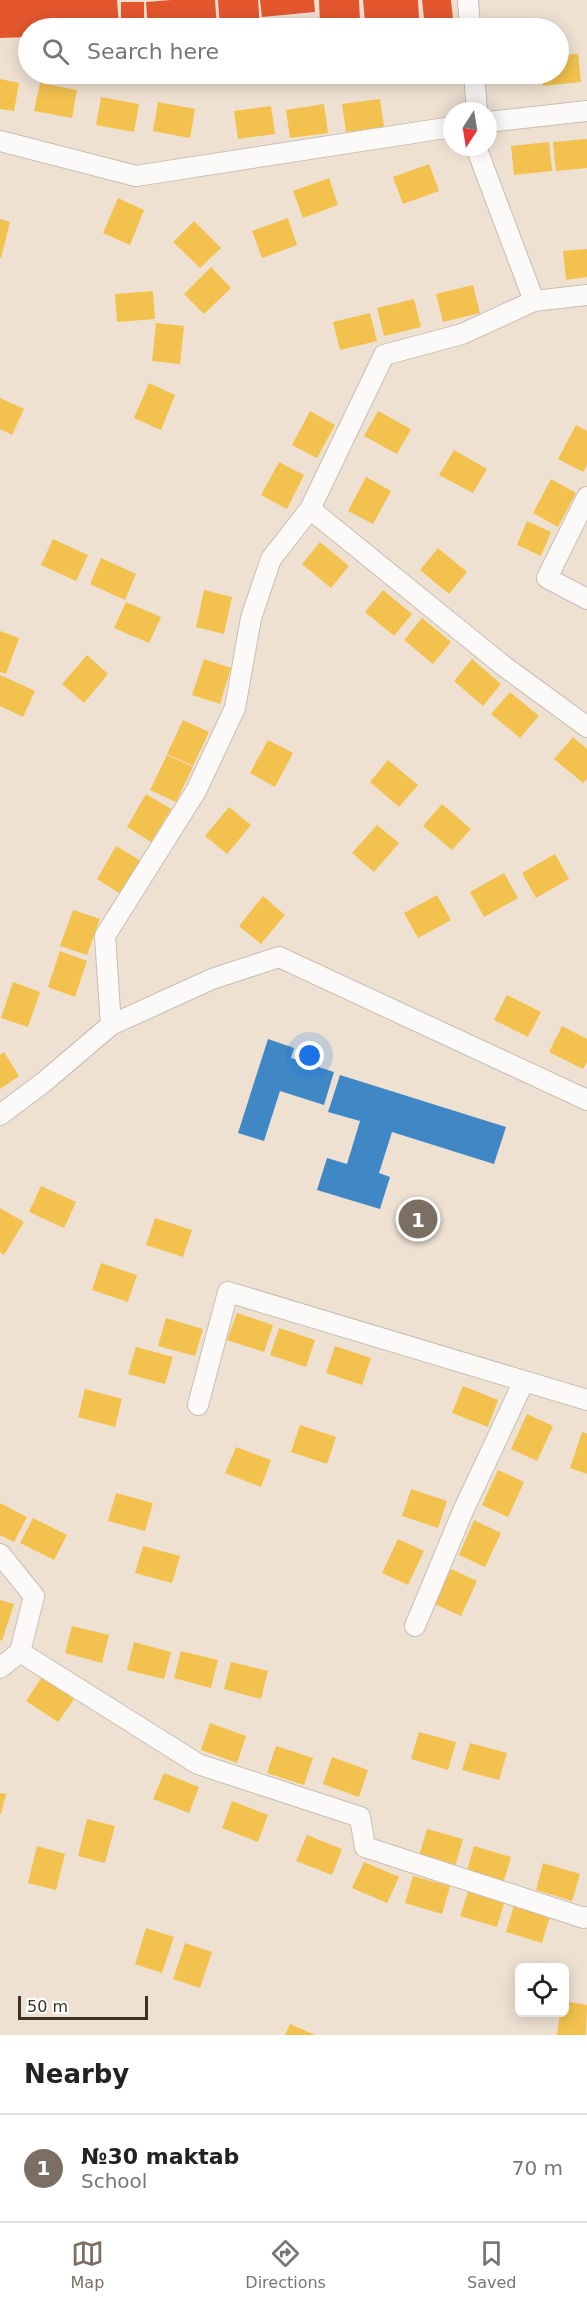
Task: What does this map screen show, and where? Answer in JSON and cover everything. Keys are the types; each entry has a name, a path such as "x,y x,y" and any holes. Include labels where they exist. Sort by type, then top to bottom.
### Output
{"street":[{"path":"468,0 469,18"},
{"path":"475,84 476,102"},
{"path":"497,121 587,111"},
{"path":"0,141 136,176 443,128"},
{"path":"479,156 534,301"},
{"path":"111,1025 105,936 196,791 235,708 250,618 271,559 310,508 384,355 462,334 534,301 587,295"},
{"path":"587,497 547,578 587,599"},
{"path":"310,508 504,667 587,727"},
{"path":"0,1115 44,1082 111,1025 212,979 279,957 587,1100"},
{"path":"198,1404 228,1292 587,1401"},
{"path":"415,1626 464,1511 524,1381"},
{"path":"0,1554 34,1596 20,1652 0,1668"},
{"path":"20,1652 198,1764 360,1817 365,1847 584,1918 587,1917"}],"building: Homes":[{"path":"569,54 578,54 581,82 569,83"},
{"path":"0,79 18,83 14,111 0,109"},
{"path":"40,84 77,90 72,118 34,111"},
{"path":"101,97 139,104 134,132 96,125"},
{"path":"380,99 384,127 346,132 342,104"},
{"path":"158,102 195,109 190,138 153,131"},
{"path":"324,104 328,133 290,138 286,110"},
{"path":"271,106 275,134 238,139 234,111"},
{"path":"587,139 587,168 556,171 553,142"},
{"path":"549,142 552,171 514,175 511,146"},
{"path":"429,164 439,191 403,204 393,177"},
{"path":"329,178 338,205 303,218 293,191"},
{"path":"118,198 144,210 130,245 103,233"},
{"path":"288,218 297,245 262,258 252,231"},
{"path":"0,219 10,222 1,258 0,258"},
{"path":"194,221 221,248 200,268 173,242"},
{"path":"587,249 587,277 566,280 563,251"},
{"path":"211,267 231,288 204,314 184,294"},
{"path":"473,285 480,313 443,322 436,294"},
{"path":"153,291 155,319 117,322 115,294"},
{"path":"414,299 421,327 384,336 377,308"},
{"path":"370,313 377,341 340,350 333,322"},
{"path":"156,323 184,326 180,364 152,361"},
{"path":"149,383 175,395 161,430 134,418"},
{"path":"0,398 24,409 12,435 0,429"},
{"path":"310,411 335,425 317,458 292,445"},
{"path":"378,411 411,429 397,454 364,436"},
{"path":"576,425 587,431 587,465 583,472 558,459"},
{"path":"454,450 487,469 473,493 439,475"},
{"path":"279,462 304,475 287,509 261,495"},
{"path":"366,477 391,491 373,524 348,511"},
{"path":"551,479 576,493 558,527 533,513"},
{"path":"527,521 551,532 541,556 517,545"},
{"path":"53,539 88,555 76,581 41,565"},
{"path":"320,542 349,566 331,588 302,564"},
{"path":"438,548 467,572 449,594 420,570"},
{"path":"101,558 136,574 125,600 90,584"},
{"path":"204,590 232,597 224,634 196,627"},
{"path":"383,590 412,614 394,636 365,612"},
{"path":"126,602 161,617 149,643 114,628"},
{"path":"422,618 451,642 433,664 404,640"},
{"path":"0,631 19,638 6,674 0,672"},
{"path":"87,655 108,674 84,703 62,684"},
{"path":"204,659 231,668 220,704 192,695"},
{"path":"472,659 501,684 483,706 454,681"},
{"path":"0,675 35,691 23,717 0,706"},
{"path":"510,692 539,716 520,738 491,714"},
{"path":"183,720 209,732 193,766 167,754"},
{"path":"573,737 587,749 587,779 583,783 554,759"},
{"path":"268,740 293,753 275,787 250,773"},
{"path":"167,755 193,767 176,802 150,790"},
{"path":"388,760 418,785 399,807 370,782"},
{"path":"146,794 171,809 151,842 127,827"},
{"path":"442,804 471,829 452,850 423,826"},
{"path":"229,807 251,825 227,854 205,836"},
{"path":"377,825 399,843 374,872 352,853"},
{"path":"116,846 141,861 121,894 97,879"},
{"path":"555,854 569,879 536,898 522,873"},
{"path":"504,873 518,898 484,917 470,892"},
{"path":"437,895 451,920 418,938 404,913"},
{"path":"263,896 285,915 261,944 239,926"},
{"path":"73,910 100,919 87,955 60,946"},
{"path":"60,951 87,961 75,997 48,987"},
{"path":"13,982 40,992 28,1027 1,1018"},
{"path":"507,995 541,1012 528,1037 494,1020"},
{"path":"562,1026 587,1039 587,1062 583,1069 549,1052"},
{"path":"4,1052 19,1076 0,1089 0,1055"},
{"path":"41,1186 76,1202 64,1228 29,1212"},
{"path":"0,1208 24,1222 4,1255 0,1252"},
{"path":"155,1218 192,1230 183,1257 146,1245"},
{"path":"101,1263 137,1275 128,1302 92,1290"},
{"path":"237,1313 273,1325 264,1352 227,1340"},
{"path":"166,1318 203,1329 195,1356 158,1346"},
{"path":"279,1328 315,1340 306,1367 270,1355"},
{"path":"335,1346 371,1358 362,1385 326,1373"},
{"path":"136,1347 173,1357 165,1384 128,1374"},
{"path":"463,1386 498,1400 488,1427 452,1413"},
{"path":"85,1389 122,1399 115,1427 78,1417"},
{"path":"527,1414 553,1426 537,1461 511,1449"},
{"path":"300,1425 336,1437 327,1464 291,1452"},
{"path":"582,1432 587,1434 587,1474 570,1468"},
{"path":"236,1447 271,1460 261,1487 225,1473"},
{"path":"498,1470 524,1482 508,1517 482,1505"},
{"path":"411,1489 447,1501 438,1528 402,1516"},
{"path":"116,1493 153,1503 145,1531 108,1521"},
{"path":"0,1503 27,1517 14,1542 0,1535"},
{"path":"33,1518 67,1535 54,1560 20,1543"},
{"path":"474,1520 501,1533 485,1567 459,1555"},
{"path":"398,1539 424,1551 408,1585 382,1573"},
{"path":"143,1546 180,1556 172,1583 135,1573"},
{"path":"451,1569 477,1581 461,1616 435,1604"},
{"path":"0,1600 14,1604 2,1641 0,1640"},
{"path":"72,1626 109,1635 102,1663 65,1653"},
{"path":"134,1642 171,1652 164,1679 127,1670"},
{"path":"181,1651 218,1660 211,1688 174,1678"},
{"path":"231,1662 268,1671 261,1699 224,1689"},
{"path":"42,1677 74,1699 58,1722 26,1701"},
{"path":"210,1723 246,1736 237,1763 201,1750"},
{"path":"419,1732 456,1742 448,1770 411,1759"},
{"path":"470,1743 507,1753 499,1780 462,1770"},
{"path":"276,1746 313,1758 304,1785 267,1773"},
{"path":"332,1757 368,1770 359,1797 323,1784"},
{"path":"164,1773 199,1787 189,1813 153,1799"},
{"path":"0,1793 6,1794 1,1814 0,1814"},
{"path":"232,1801 268,1815 258,1842 222,1828"},
{"path":"87,1819 115,1826 105,1863 78,1856"},
{"path":"427,1829 463,1839 455,1867 419,1856"},
{"path":"307,1835 342,1849 332,1875 296,1861"},
{"path":"37,1846 65,1854 56,1890 28,1883"},
{"path":"474,1846 511,1857 503,1884 466,1874"},
{"path":"364,1862 399,1877 387,1903 352,1888"},
{"path":"543,1863 580,1874 572,1901 536,1890"},
{"path":"413,1876 450,1886 442,1914 405,1903"},
{"path":"469,1889 505,1900 497,1927 460,1916"},
{"path":"514,1905 550,1916 542,1943 506,1932"},
{"path":"146,1928 174,1937 162,1973 135,1964"},
{"path":"185,1943 212,1952 200,1988 173,1979"},
{"path":"569,2002 587,2005 586,2035 557,2035 559,2017 569,2017"},
{"path":"290,2024 315,2035 285,2035"}],"building: Shops":[{"path":"0,0 117,0 118,18 18,18 18,37 0,38"},
{"path":"215,0 216,18 147,18 146,2"},
{"path":"218,0 258,0 259,18 219,18"},
{"path":"260,0 314,0 315,12 262,17"},
{"path":"319,0 359,0 360,18 320,18"},
{"path":"363,0 418,0 419,18 365,18"},
{"path":"422,0 451,0 453,18 424,18"},
{"path":"121,2 144,2 144,18 121,18"}],"building: Schools":[{"path":"268,1039 294,1048 291,1058 334,1072 324,1105 280,1091 264,1141 238,1133"},
{"path":"340,1075 506,1127 494,1164 392,1132 379,1173 390,1177 380,1209 317,1190 327,1158 347,1164 360,1121 328,1112"}],"place":[{"name":"№30 maktab","path":"418,1219"}]}
